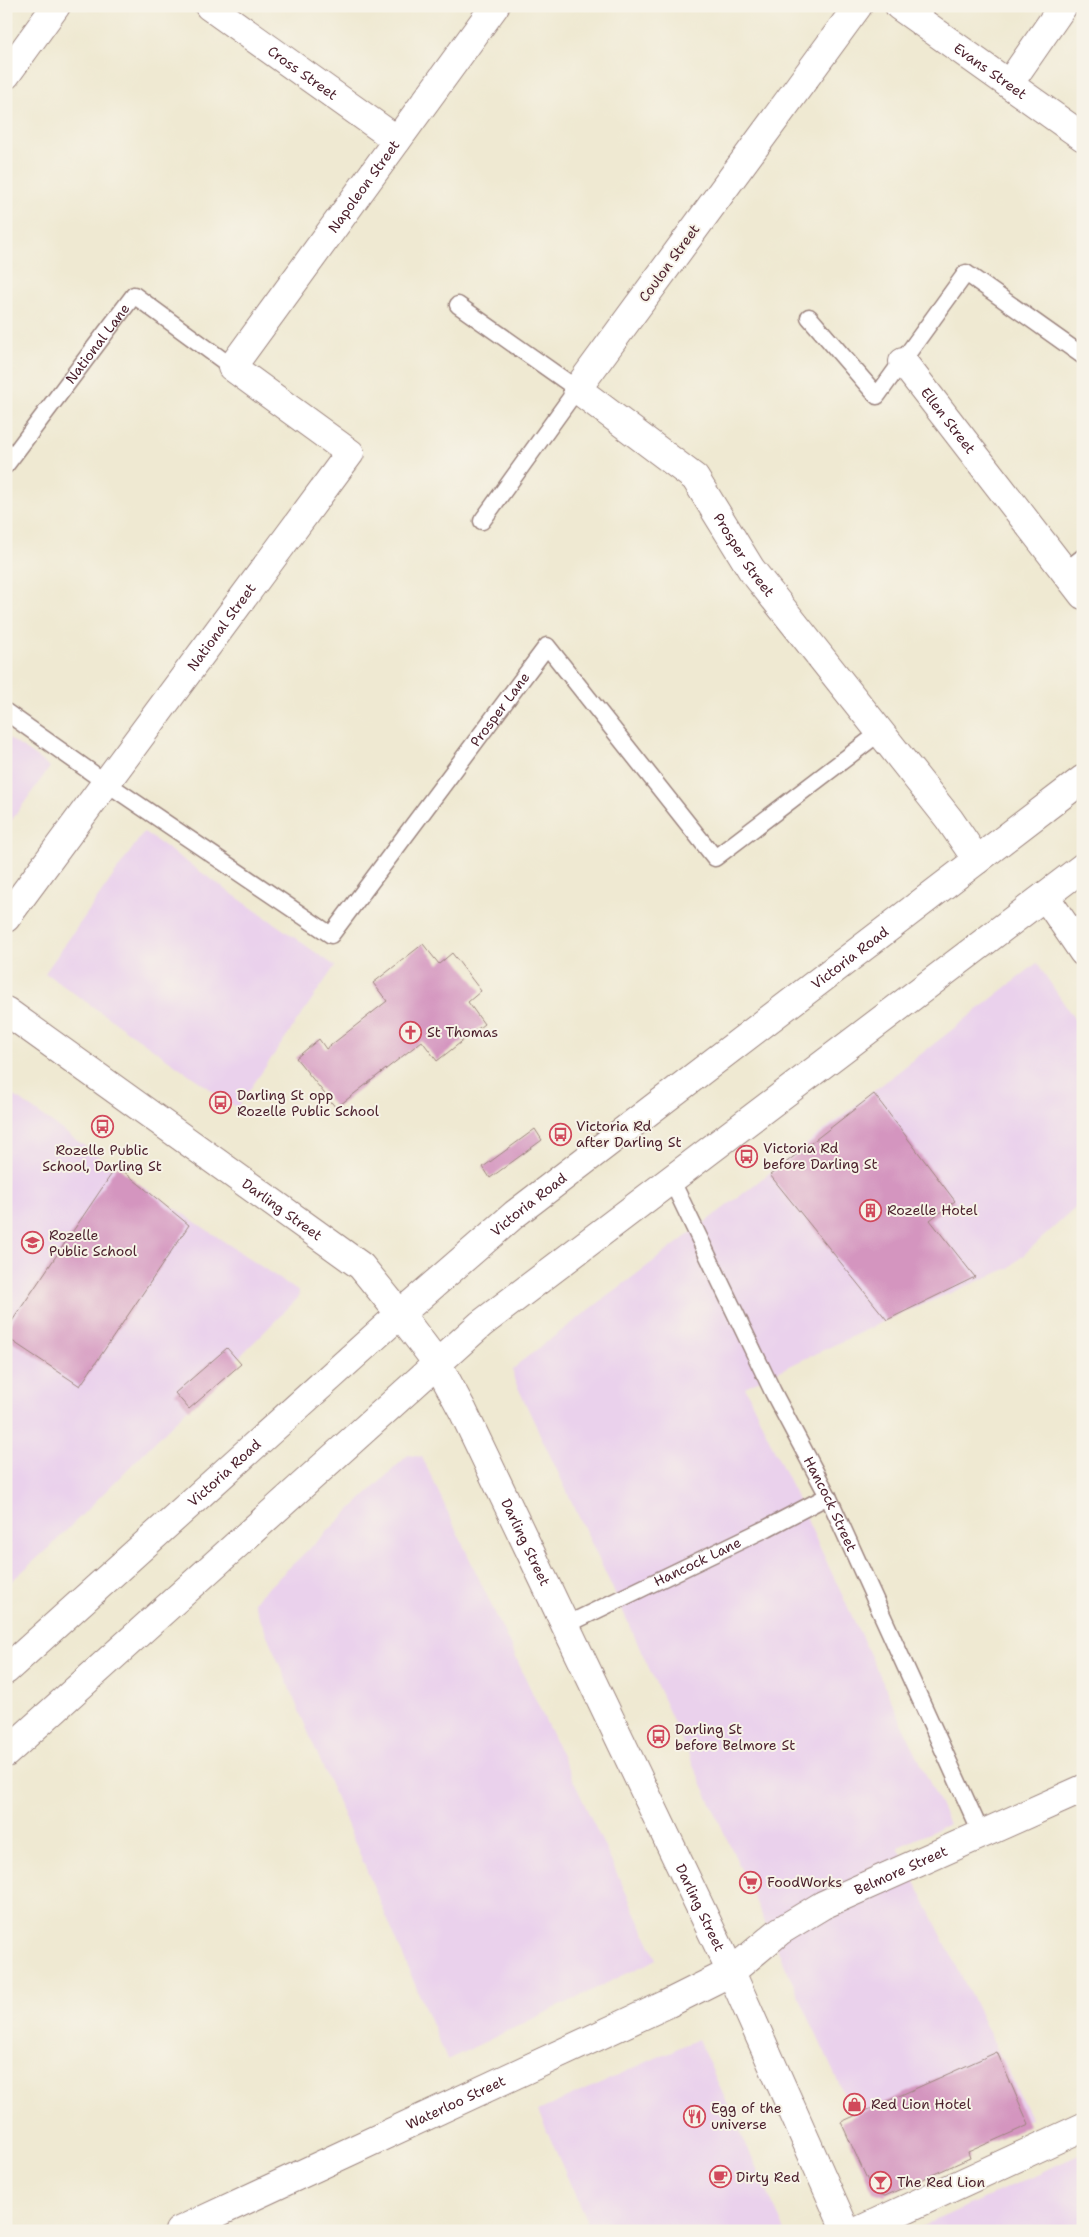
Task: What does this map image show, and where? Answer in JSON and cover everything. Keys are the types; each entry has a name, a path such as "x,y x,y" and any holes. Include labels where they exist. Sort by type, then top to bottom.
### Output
{"main road":[{"path":"6,75 56,6"},
{"name":"Cross Street","path":"209,6 397,140"},
{"name":"Napoleon Street","path":"232,367 494,6"},
{"name":"Coulon Street","path":"577,389 858,6"},
{"name":"Evans Street","path":"899,6 1083,137"},
{"path":"1008,84 1063,6"},
{"name":"Ellen Street","path":"903,362 1073,564 1083,595"},
{"name":"National Street","path":"6,918 350,453 232,367"},
{"name":"Prosper Street","path":"577,389 696,478 751,569 949,819 977,860"},
{"name":"Victoria Road","path":"6,1670 400,1314 515,1214 1083,779"},
{"path":"6,1753 481,1324 1083,867"},
{"path":"1045,896 1083,952"},
{"name":"Darling Street","path":"6,1011 361,1266 437,1363 463,1412 731,1972 846,2231"},
{"name":"Belmore Street","path":"731,1972 783,1929 823,1905 1083,1788"},
{"name":"Waterloo Street","path":"179,2231 731,1972"},
{"path":"858,2231 1083,2127"}],"lane":[{"path":"809,317 877,396 966,273 1083,356"},
{"name":"National Lane","path":"6,465 134,294 232,367"},
{"name":"Prosper Street","path":"458,305 577,389"},
{"name":"Coulon Street","path":"482,521 577,389"},
{"name":"Prosper Lane","path":"105,782 331,935 547,646 715,858 879,733"},
{"path":"6,712 105,782"},
{"name":"Hancock Street","path":"671,1179 774,1392 828,1496 981,1833"},
{"name":"Hancock Lane","path":"564,1626 750,1537 828,1496"}],"shaded area":[{"path":"6,736 50,767 6,828"},
{"path":"144,832 335,966 237,1108 45,973"},
{"path":"1037,963 1083,1032 1083,1201 1009,1268 887,1320 745,1387 949,1824 898,1847 1031,2118 886,2187 611,1585 514,1379 513,1370 519,1363 745,1192"},
{"path":"6,1090 114,1167 299,1292 298,1298 52,1545 6,1586"},
{"path":"408,1455 422,1457 657,1959 447,2060 253,1602"},
{"path":"698,2039 785,2231 591,2231 538,2111"},
{"path":"1083,2153 1083,2231 912,2231"}],"building":[{"name":"St Thomas","path":"423,944 439,964 452,953 481,991 468,1002 484,1024 437,1061 422,1041 336,1108 296,1058 319,1039 326,1049 387,1001 373,983"},
{"name":"Rozelle Hotel","path":"874,1094 955,1201 930,1220 975,1277 887,1320 770,1175"},
{"path":"535,1129 542,1140 490,1178 483,1167"},
{"path":"117,1166 189,1225 80,1386 6,1337 6,1330"},
{"path":"227,1348 241,1364 189,1409 175,1393"},
{"path":"997,2052 1029,2125 968,2152 970,2158 885,2196 873,2192 841,2122"}],"place":[{"name":"St Thomas","path":"411,1032"},
{"name":"Darling St opp Rozelle Public School","path":"221,1103"},
{"name":"Rozelle Public School, Darling St","path":"102,1127"},
{"name":"Victoria Rd after Darling St","path":"560,1134"},
{"name":"Victoria Rd before Darling St","path":"747,1156"},
{"name":"Rozelle Hotel","path":"871,1210"},
{"name":"Rozelle Public School","path":"33,1243"},
{"name":"Darling St before Belmore St","path":"659,1737"},
{"name":"FoodWorks","path":"751,1882"},
{"name":"Red Lion Hotel","path":"855,2104"},
{"name":"Egg of the universe","path":"695,2116"},
{"name":"Dirty Red","path":"720,2177"},
{"name":"The Red Lion","path":"881,2182"}]}
